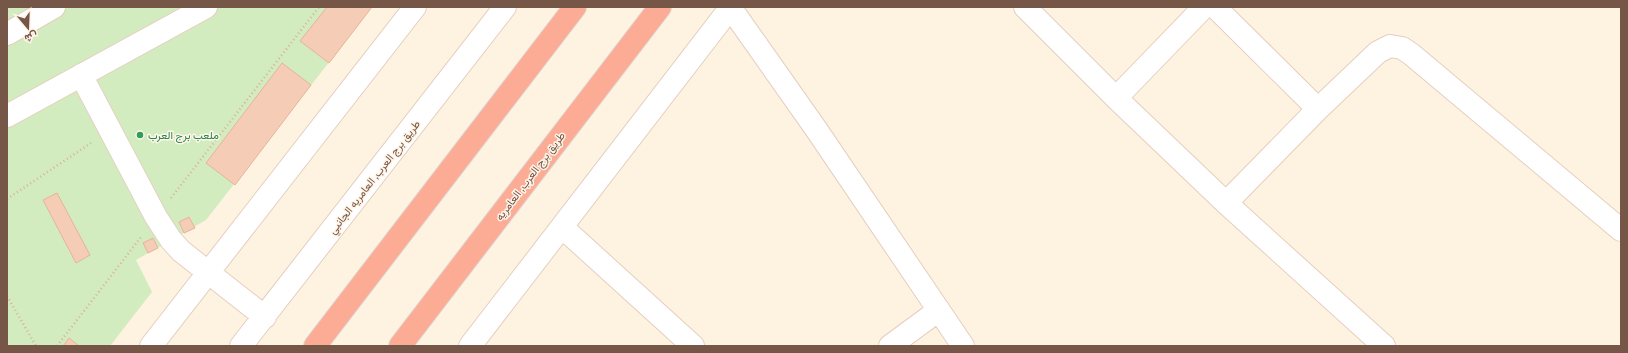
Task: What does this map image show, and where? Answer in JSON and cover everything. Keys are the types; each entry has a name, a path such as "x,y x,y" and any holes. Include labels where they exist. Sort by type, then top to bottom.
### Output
{"highway":[{"path":"315,346 575,7"},
{"name":"طريق برج العرب, العامريه","path":"400,346 660,7"}],"street":[{"path":"7,34 54,7"},
{"path":"7,116 206,7"},
{"path":"151,346 415,7"},
{"name":"طريق برج العرب, العامريه الجانبي","path":"241,346 505,7"},
{"path":"470,346 730,7 816,129 963,346"},
{"path":"1025,7 1116,98 1226,203 1384,346"},
{"path":"1116,98 1204,7"},
{"path":"1215,7 1318,109"},
{"path":"1226,203 1318,109 1378,52 1390,46 1402,48 1621,230"},
{"path":"81,75 156,217 170,240 208,273 265,317"},
{"path":"562,227 693,346"},
{"path":"890,346 938,310"}],"path":[{"path":"57,346 319,7"},
{"path":"7,199 110,131"},
{"path":"7,296 36,346"}],"green space":[{"name":"ملعب برج العرب","path":"7,7 372,7 206,220 136,260 152,292 110,346 7,346"}],"building":[{"path":"327,7 372,7 329,63 300,41"},
{"path":"282,63 311,85 235,185 206,163"},
{"path":"57,193 90,255 76,263 43,200"},
{"path":"189,217 195,228 184,233 179,222"},
{"path":"153,238 158,248 148,253 143,243"},
{"path":"69,338 79,346 63,346"}],"place":[{"name":"ملعب برج العرب","path":"140,135"}]}
